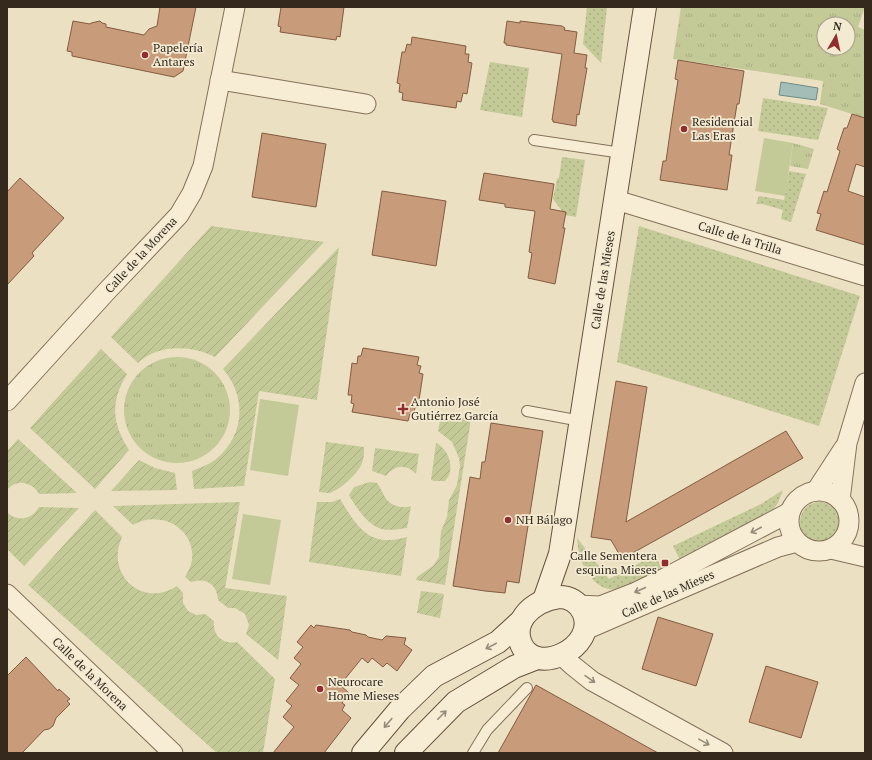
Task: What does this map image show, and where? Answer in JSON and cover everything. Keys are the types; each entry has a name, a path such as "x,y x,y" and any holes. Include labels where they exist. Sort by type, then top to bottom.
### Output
{"main road":[{"name":"Calle de las Mieses","path":"544,600 560,554 645,7"},
{"name":"Calle de las Mieses","path":"560,554 572,601"},
{"path":"363,753 400,709 434,676 498,642 521,621 531,609 544,600 559,597 572,601 584,614 586,622 585,630 583,636 575,646 550,658 537,658 514,667 456,702 418,739 406,753"},
{"path":"521,621 519,633 521,644 526,651 537,658"}],"street":[{"name":"Calle de la Morena","path":"7,400 179,215 192,194 203,166 235,7"},
{"path":"220,80 366,104"},
{"name":"Calle de la Trilla","path":"616,200 865,276"},
{"path":"840,500 846,443 865,383"},
{"path":"816,491 846,443"},
{"path":"831,549 839,544 847,533 849,527 848,514 840,500 830,493 816,491 804,495 792,507 790,512 790,528 792,536 797,542 813,551 831,549 865,557"},
{"name":"Calle de las Mieses","path":"572,601 600,606 636,592 790,512"},
{"path":"847,533 865,547"},
{"name":"Calle de las Mieses","path":"585,630 778,547 797,542"},
{"name":"Calle de la Morena","path":"7,594 173,753"},
{"path":"560,654 592,681 723,753"}],"lane":[{"path":"534,140 622,153"},
{"path":"527,411 581,421"},
{"path":"473,753 487,730 527,688"}],"green space":[{"path":"587,7 607,7 601,63 583,44"},
{"path":"681,7 865,7 858,27 865,30 865,118 820,104 823,81 673,59"},
{"path":"490,62 529,68 522,117 480,110"},
{"path":"763,98 828,108 818,140 758,131"},
{"path":"764,138 793,143 785,196 755,191"},
{"path":"793,143 814,149 808,169 790,166"},
{"path":"562,157 585,160 576,217 565,215 553,199 557,179 559,178"},
{"path":"789,171 806,174 791,222 781,219 783,210 762,204 756,204 759,196 784,200"},
{"path":"211,226 324,242 215,357 196,350 175,348 155,352 138,363 111,337"},
{"path":"639,226 860,296 819,426 617,362"},
{"path":"339,247 317,400 259,391 244,486 194,489 192,471 215,460 225,451 237,429 239,404 231,380 223,369"},
{"path":"101,349 127,374 118,394 115,412 119,431 129,450 95,489 30,428"},
{"path":"177,357 197,361 215,372 226,390 230,410 226,430 215,448 197,459 177,463 157,459 139,448 128,430 124,410 128,390 139,372 157,361"},
{"path":"260,399 299,405 288,476 250,470"},
{"path":"441,416 471,419 445,585 416,580 417,577 433,566 439,557 441,531 447,517 449,500 457,485 460,466 459,458 452,442 438,431"},
{"path":"18,439 77,493 39,494 28,484 24,483 15,484 7,490 7,451"},
{"path":"326,442 364,447 363,461 357,472 338,489 329,493 319,492"},
{"path":"436,443 441,446 450,460 450,471 445,481 431,480"},
{"path":"375,448 419,454 416,474 412,470 404,467 397,468 389,472 386,476 372,471"},
{"path":"139,460 155,468 175,473 177,490 111,491"},
{"path":"370,482 377,483 386,498 392,504 401,507 411,506 407,528 385,530 372,524 362,515 349,495 354,487"},
{"path":"783,490 778,503 772,511 680,560 673,546 761,504"},
{"path":"340,499 359,527 366,533 383,540 394,540 407,537 401,576 309,562 317,502 332,502"},
{"path":"240,502 225,588 287,596 278,660 246,634 249,625 245,614 235,608 228,608 218,600 217,594 210,583 201,580 191,582 185,577 191,564 192,551 189,540 182,530 172,523 160,520 147,520 133,525 113,506"},
{"path":"820,502 834,508 840,522 834,536 820,542 806,536 800,522 806,508"},
{"path":"39,507 79,508 24,566 7,549 7,512 16,518 24,518 29,517"},
{"path":"95,510 122,537 118,551 118,564 123,575 130,584 140,590 151,593 164,592 177,586 183,593 183,603 188,611 196,615 205,614 214,621 215,631 220,638 227,642 237,642 275,679 263,753 217,753 28,585"},
{"path":"243,514 281,520 270,585 232,579"},
{"path":"577,538 609,579 655,555 662,569 634,584 623,588 610,589 604,587 592,579 584,567 579,554"},
{"path":"421,591 444,594 440,618 417,613"}],"water":[{"path":"781,82 818,88 816,100 779,95"}],"building":[{"path":"160,7 196,7 183,71 174,77 72,56 72,52 67,51 73,21 90,24 100,21 106,24 106,27 144,35 149,29 157,26"},
{"path":"281,7 344,7 340,37 337,36 336,40 280,32 281,27 278,26"},
{"path":"507,21 562,26 565,28 564,30 577,32 574,53 587,55 585,68 587,68 579,115 577,114 576,126 553,122 552,120 562,54 506,45 506,43 504,43"},
{"path":"412,37 466,46 465,54 469,54 468,62 472,63 467,94 463,93 461,102 457,101 456,108 402,100 403,93 399,92 400,84 397,83 402,52 405,52 407,44 411,45"},
{"name":"Residencial Las Eras","path":"678,60 744,71 729,155 732,155 727,190 660,180 663,161 666,161 678,80 675,79"},
{"path":"852,114 865,118 865,167 856,164 848,191 865,197 865,245 816,230 821,214 817,213 824,191 827,192 840,151 837,149 844,128 847,128"},
{"path":"262,133 326,144 316,207 252,197"},
{"path":"484,173 554,184 550,209 566,212 563,228 565,228 555,284 528,278 532,253 529,252 535,211 505,207 505,204 479,200"},
{"path":"20,178 64,218 32,253 34,256 7,285 7,192"},
{"path":"382,191 446,201 436,266 372,255"},
{"path":"363,348 419,357 417,365 421,366 419,373 423,374 418,407 415,407 414,414 410,414 408,421 352,412 354,404 351,403 352,395 348,395 352,363 357,364 358,356 361,356"},
{"path":"616,381 647,387 626,522 786,431 803,458 622,559 611,540 591,537"},
{"path":"491,423 543,431 519,583 507,581 505,593 453,586 470,477 480,479 482,462 485,462"},
{"path":"658,617 713,634 696,686 642,669"},
{"name":"Neurocare Home Mieses","path":"311,625 314,628 316,625 350,630 368,637 382,640 386,636 406,638 404,644 412,650 397,671 387,663 383,667 372,658 368,663 362,658 340,685 350,694 342,703 345,705 342,710 351,718 324,753 273,753 294,727 283,717 292,706 286,701 299,685 290,678 301,664 294,658 303,647 297,642"},
{"path":"26,657 58,691 59,689 70,699 67,701 70,704 56,718 53,726 44,730 22,753 7,753 7,676"},
{"path":"766,666 818,682 801,738 749,722"},
{"path":"536,685 658,753 498,753"}],"place":[{"name":"Papelería Antares","path":"145,55"},
{"name":"Residencial Las Eras","path":"684,129"},
{"name":"Antonio José Gutiérrez García","path":"403,409"},
{"name":"NH Bálago","path":"508,520"},
{"name":"Calle Sementera esquina Mieses","path":"665,563"},
{"name":"Neurocare Home Mieses","path":"320,689"}]}
